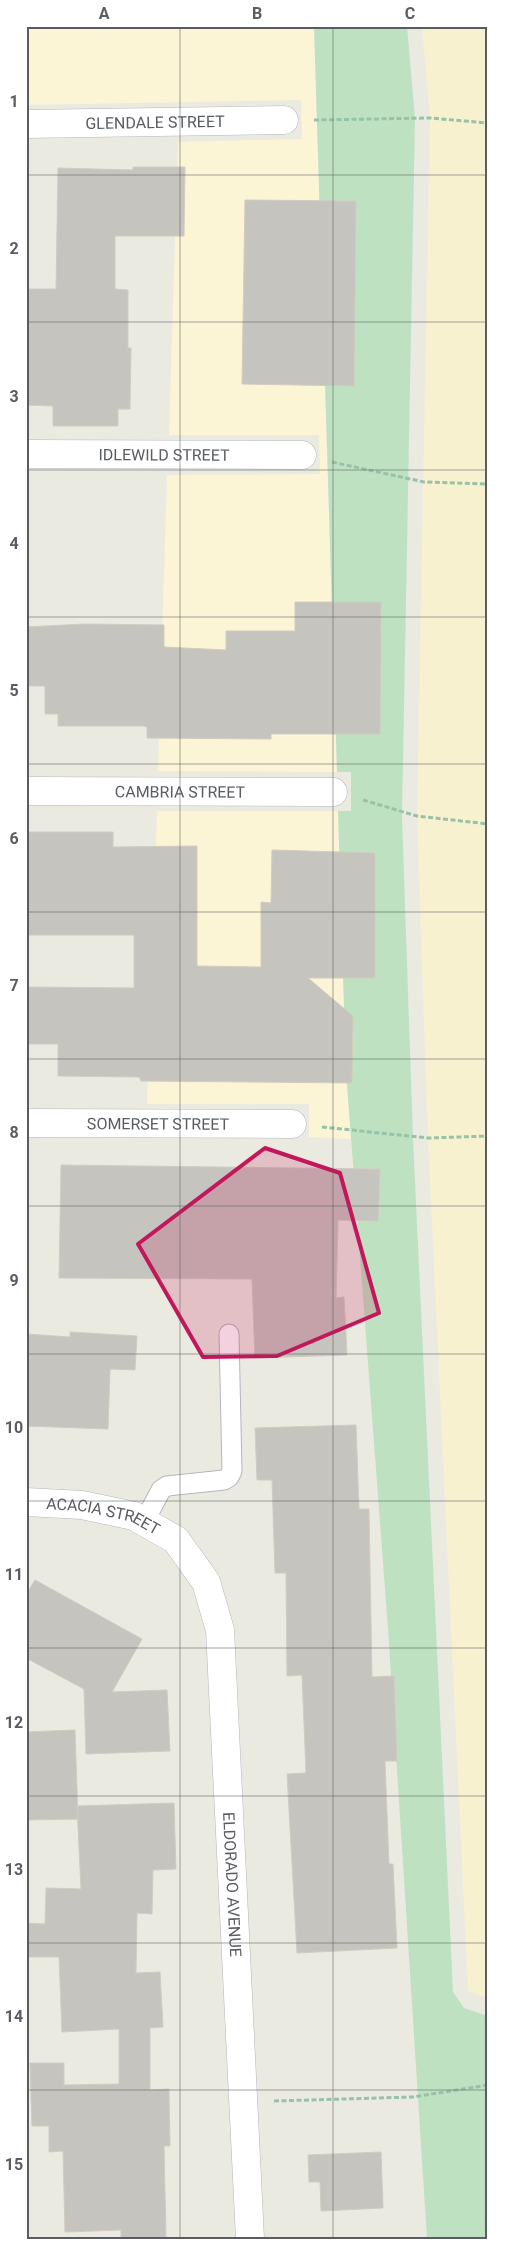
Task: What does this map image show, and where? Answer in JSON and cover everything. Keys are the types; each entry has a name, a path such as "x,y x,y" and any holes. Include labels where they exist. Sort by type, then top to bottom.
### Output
{"street":[{"name":"GLENDALE STREET","path":"26,124 284,120"},
{"name":"IDLEWILD STREET","path":"26,454 302,455"},
{"name":"CAMBRIA STREET","path":"26,790 333,792"},
{"name":"SOMERSET STREET","path":"26,1123 292,1124"},
{"name":"ACACIA STREET","path":"26,1502 82,1505 134,1516 176,1540"},
{"name":"ELDORADO AVENUE","path":"176,1540 206,1582 220,1630 250,2239"}],"lane":[{"path":"144,1522 161,1490 167,1486 224,1480 230,1477 232,1471 229,1334"}],"path":[{"path":"284,120 430,118 488,123"},
{"path":"302,455 424,482 488,484"},
{"path":"333,792 417,816 488,824"},
{"path":"292,1124 428,1138 488,1136"},
{"path":"244,2102 412,2097 488,2085"}],"highlighted area":[{"path":"265,1148 340,1173 379,1313 277,1356 203,1357 138,1244"}],"shaded area":[{"path":"26,26 314,26 337,772 158,771 167,475 320,474 319,435 169,435 178,142 302,139 301,100 26,105"},
{"path":"157,811 338,811 346,1071 351,1139 309,1137 309,1104 147,1104"}],"green space":[{"path":"314,26 407,26 415,118 402,816 413,1139 453,1992 464,2008 488,2016 488,2239 427,2239 388,1629 346,1071 338,811 351,811 351,772 337,772"}],"sand":[{"path":"422,26 488,26 488,1998 468,1991 428,1138 417,816 430,118"}],"building":[{"path":"133,167 185,167 184,236 115,236 115,289 128,290 128,348 131,348 130,409 118,409 118,426 53,426 53,406 26,405 26,289 56,289 58,168 133,170"},
{"path":"245,200 356,201 354,386 242,384"},
{"path":"295,602 381,602 380,734 271,734 271,739 147,738 147,727 143,726 58,726 58,714 45,714 45,686 26,686 26,627 85,624 164,625 164,647 226,650 226,631 295,631"},
{"path":"26,832 113,832 113,847 197,846 197,966 261,967 261,902 271,903 272,850 375,853 375,978 308,978 353,1016 352,1083 141,1081 139,1077 58,1076 58,1044 26,1044 26,987 134,988 134,935 26,935"},
{"path":"61,1165 380,1169 378,1221 338,1220 336,1298 344,1297 347,1355 255,1358 252,1279 59,1278"},
{"path":"70,1332 137,1336 135,1370 110,1369 108,1429 26,1426 26,1334 70,1337"},
{"path":"356,1425 359,1509 369,1509 372,1677 394,1676 397,1761 385,1761 389,1864 393,1864 397,1948 297,1953 287,1774 306,1773 302,1675 287,1676 286,1573 275,1573 272,1480 257,1480 255,1428"},
{"path":"35,1580 142,1639 112,1692 167,1690 170,1751 86,1754 84,1689 26,1658 26,1595"},
{"path":"75,1730 78,1819 26,1820 26,1732"},
{"path":"174,1803 176,1869 153,1870 152,1914 137,1913 136,1973 160,1972 163,2027 150,2028 150,2090 169,2089 170,2146 164,2146 166,2238 121,2239 121,2230 65,2232 63,2151 49,2152 49,2126 32,2126 30,2063 64,2063 64,2085 119,2084 119,2029 62,2032 59,1957 26,1957 26,1923 45,1924 46,1888 81,1889 77,1806"},
{"path":"381,2152 383,2208 321,2211 320,2182 309,2182 308,2155"}]}
